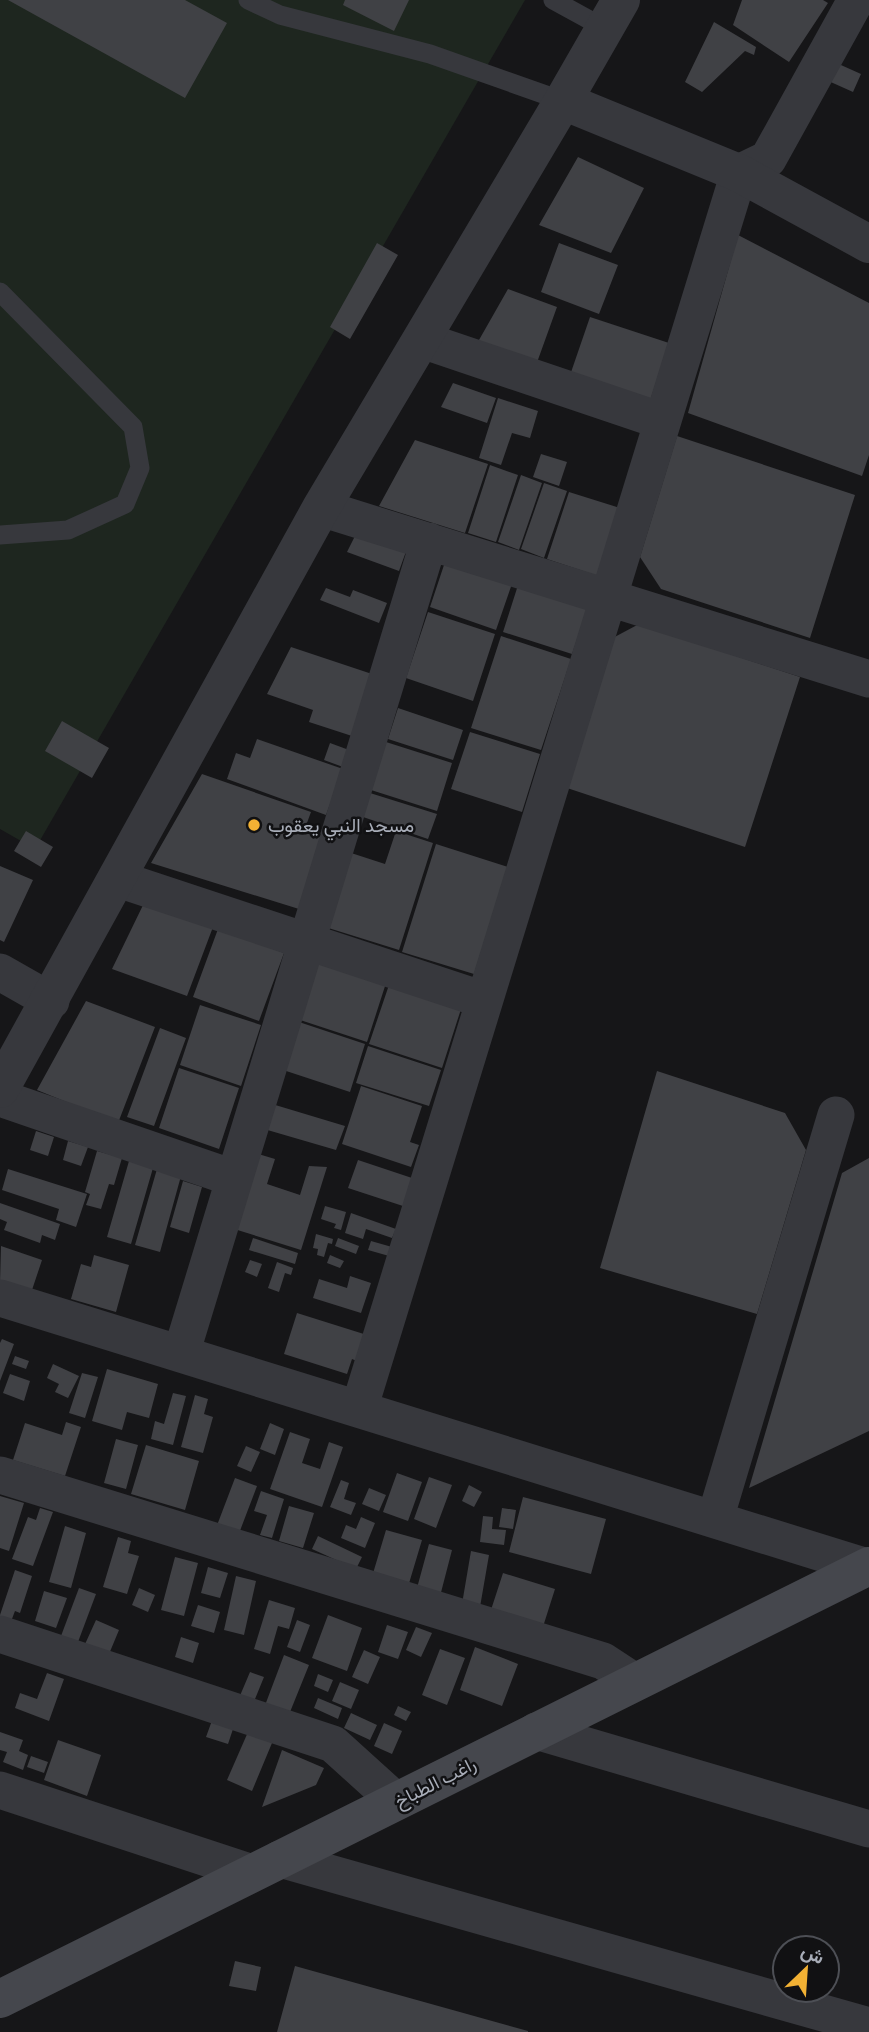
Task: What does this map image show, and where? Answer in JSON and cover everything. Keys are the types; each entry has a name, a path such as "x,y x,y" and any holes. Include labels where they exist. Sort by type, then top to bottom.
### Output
{"main road":[{"name":"راغب الطباخ","path":"0,1998 868,1566"}],"street":[{"path":"359,1409 739,173 768,159 856,0"},
{"path":"0,1089 321,508 564,102 613,15"},
{"path":"564,102 739,173 869,244"},
{"path":"422,340 662,421"},
{"path":"321,508 869,680"},
{"path":"181,1354 429,541"},
{"path":"118,879 484,1000"},
{"path":"0,972 51,1001"},
{"path":"0,1098 233,1178"},
{"path":"715,1520 836,1115"},
{"path":"0,1298 868,1566"},
{"path":"0,1475 603,1661 635,1682"},
{"path":"0,1634 332,1744 396,1801"},
{"path":"536,1731 869,1829"},
{"path":"0,1790 266,1866 869,2026"}],"lane":[{"path":"248,0 280,15 430,54 564,102"},
{"path":"553,0 613,15"},
{"path":"0,292 133,427 140,468 125,504 68,530 0,535"}],"shaded area":[{"path":"0,0 525,0 35,849 0,829"}],"building":[{"path":"8,0 185,0 227,23 185,98"},
{"path":"345,0 409,0 394,31 343,5"},
{"path":"742,0 823,0 828,3 789,62 733,25"},
{"path":"714,22 756,47 754,55 745,51 702,92 685,82"},
{"path":"832,61 861,74 853,92 824,79"},
{"path":"578,157 644,188 611,253 539,225"},
{"path":"738,235 869,303 869,455 862,476 688,413"},
{"path":"377,243 398,255 350,339 330,327"},
{"path":"559,243 618,265 599,314 541,292"},
{"path":"508,289 557,307 535,368 475,347"},
{"path":"590,317 669,343 648,407 568,381"},
{"path":"453,383 496,398 487,423 441,407"},
{"path":"498,398 538,411 530,438 512,433 501,465 479,458"},
{"path":"677,436 855,495 810,638 661,589 640,557"},
{"path":"415,440 488,464 465,533 379,506"},
{"path":"541,454 567,462 559,486 533,477"},
{"path":"490,465 518,475 496,542 468,533"},
{"path":"521,475 542,483 519,550 498,542"},
{"path":"544,483 567,491 544,558 521,549"},
{"path":"569,492 620,508 598,576 547,559"},
{"path":"359,528 408,546 399,571 347,552"},
{"path":"447,556 514,578 496,630 430,607"},
{"path":"519,582 589,604 572,654 503,632"},
{"path":"326,588 350,597 353,590 387,603 379,623 320,600"},
{"path":"428,612 495,634 473,701 406,678"},
{"path":"639,624 800,677 745,847 561,786 609,640"},
{"path":"501,636 571,659 541,750 471,728"},
{"path":"291,647 372,674 352,736 309,722 313,710 267,694"},
{"path":"398,708 463,730 453,760 388,739"},
{"path":"62,721 109,748 92,778 45,751"},
{"path":"470,732 540,754 522,812 451,789"},
{"path":"257,739 343,769 326,815 227,779 236,753 250,758"},
{"path":"386,742 452,763 437,811 371,790"},
{"path":"330,743 349,750 343,767 324,760"},
{"path":"202,774 311,812 304,831 323,838 299,909 151,863"},
{"path":"370,793 437,814 428,839 363,817"},
{"path":"26,831 53,847 41,867 14,851"},
{"path":"396,831 433,843 399,950 322,926 345,851 385,864"},
{"path":"436,844 508,867 474,974 402,952"},
{"path":"0,866 33,880 4,942 0,940"},
{"path":"145,901 213,927 187,996 112,969"},
{"path":"218,929 284,953 259,1021 193,997"},
{"path":"312,955 387,980 367,1042 291,1017"},
{"path":"390,982 462,1006 442,1068 369,1044"},
{"path":"86,1001 155,1027 118,1123 37,1090"},
{"path":"200,1005 261,1025 241,1086 180,1065"},
{"path":"290,1019 365,1044 350,1092 274,1067"},
{"path":"160,1028 186,1038 154,1126 127,1117"},
{"path":"368,1046 441,1070 429,1106 356,1083"},
{"path":"179,1068 239,1088 219,1149 159,1128"},
{"path":"657,1071 785,1113 806,1150 757,1314 600,1268"},
{"path":"361,1086 422,1106 410,1142 419,1145 411,1167 342,1144"},
{"path":"272,1104 345,1126 336,1150 264,1129"},
{"path":"36,1131 54,1137 48,1156 30,1150"},
{"path":"68,1141 88,1147 81,1166 63,1160"},
{"path":"97,1151 122,1158 114,1185 109,1184 101,1209 86,1205 90,1194 85,1192"},
{"path":"255,1153 275,1159 267,1184 300,1195 309,1166 327,1167 301,1250 231,1228"},
{"path":"869,1158 869,1431 749,1488 842,1173"},
{"path":"358,1160 415,1179 406,1207 348,1188"},
{"path":"129,1161 153,1168 131,1244 107,1237"},
{"path":"8,1169 87,1194 76,1227 56,1220 59,1209 2,1190"},
{"path":"157,1169 181,1176 160,1252 135,1245"},
{"path":"183,1181 202,1187 189,1233 170,1227"},
{"path":"0,1203 60,1224 55,1240 42,1235 40,1243 4,1230 7,1222 0,1219"},
{"path":"325,1206 346,1212 341,1230 334,1228 336,1224 321,1219"},
{"path":"351,1213 396,1229 392,1238 366,1229 363,1239 345,1233"},
{"path":"316,1234 333,1239 332,1244 328,1243 324,1257 317,1255 318,1249 313,1248"},
{"path":"253,1238 298,1253 295,1264 249,1250"},
{"path":"338,1238 359,1246 356,1254 335,1246"},
{"path":"371,1241 392,1247 389,1256 368,1250"},
{"path":"1,1246 42,1260 31,1293 0,1283"},
{"path":"94,1255 129,1265 116,1312 71,1299 81,1264 91,1267"},
{"path":"330,1255 344,1261 340,1268 327,1263"},
{"path":"250,1260 262,1264 257,1277 245,1272"},
{"path":"277,1262 293,1268 291,1275 285,1273 279,1292 268,1288"},
{"path":"350,1276 371,1283 361,1313 313,1298 319,1279 347,1288"},
{"path":"297,1313 367,1335 359,1362 352,1359 347,1374 284,1354"},
{"path":"2,1339 14,1344 0,1381 0,1343"},
{"path":"15,1356 29,1361 26,1369 12,1364"},
{"path":"53,1364 79,1376 68,1398 55,1392 59,1384 47,1378"},
{"path":"107,1369 158,1384 149,1418 127,1412 122,1430 92,1421"},
{"path":"82,1373 98,1377 85,1418 69,1413"},
{"path":"10,1374 30,1381 24,1401 3,1393"},
{"path":"173,1393 186,1396 173,1445 151,1439 155,1421 164,1424"},
{"path":"195,1395 208,1399 204,1414 213,1417 203,1453 181,1447"},
{"path":"66,1422 81,1427 65,1476 13,1460 25,1423 62,1435"},
{"path":"270,1423 284,1429 275,1455 260,1449"},
{"path":"290,1432 310,1439 302,1463 320,1469 329,1442 343,1447 322,1507 270,1489"},
{"path":"116,1439 138,1445 126,1489 104,1483"},
{"path":"146,1445 199,1461 185,1510 131,1494"},
{"path":"246,1446 260,1452 251,1472 237,1466"},
{"path":"397,1473 422,1482 408,1521 383,1512"},
{"path":"429,1477 452,1485 436,1528 414,1519"},
{"path":"235,1478 257,1486 238,1536 216,1528"},
{"path":"341,1480 349,1483 344,1499 356,1503 351,1515 330,1507"},
{"path":"469,1485 482,1492 474,1507 462,1501"},
{"path":"369,1488 386,1495 379,1511 362,1504"},
{"path":"261,1491 284,1499 272,1538 260,1535 267,1515 254,1511"},
{"path":"0,1496 24,1503 9,1551 0,1548"},
{"path":"523,1497 606,1519 591,1574 509,1552"},
{"path":"289,1506 314,1513 303,1548 279,1541"},
{"path":"40,1508 53,1512 33,1566 12,1559 28,1517 36,1520"},
{"path":"502,1508 516,1510 513,1529 499,1527"},
{"path":"483,1516 493,1517 492,1529 506,1530 504,1545 480,1542"},
{"path":"361,1517 375,1523 365,1548 341,1538 346,1525 356,1529"},
{"path":"65,1526 86,1533 71,1588 49,1582"},
{"path":"386,1530 422,1540 407,1590 371,1580"},
{"path":"318,1536 362,1557 356,1569 312,1549"},
{"path":"118,1537 131,1541 128,1553 139,1556 127,1594 103,1587"},
{"path":"429,1544 452,1550 438,1604 414,1599"},
{"path":"471,1551 489,1555 480,1607 462,1604"},
{"path":"175,1557 198,1563 184,1616 161,1610"},
{"path":"208,1567 228,1573 220,1598 201,1593"},
{"path":"15,1570 32,1576 20,1613 15,1611 10,1624 0,1621 0,1615"},
{"path":"503,1573 555,1589 541,1633 489,1616"},
{"path":"236,1576 256,1581 244,1635 224,1630"},
{"path":"79,1588 96,1594 78,1642 61,1636"},
{"path":"139,1588 155,1595 148,1612 132,1605"},
{"path":"44,1591 67,1598 56,1628 35,1621"},
{"path":"269,1600 295,1608 289,1629 278,1626 270,1654 254,1649"},
{"path":"198,1605 220,1612 214,1633 191,1626"},
{"path":"328,1615 362,1628 347,1671 312,1658"},
{"path":"96,1620 119,1630 109,1654 81,1653"},
{"path":"297,1620 310,1625 300,1652 287,1647"},
{"path":"387,1625 408,1632 398,1659 378,1652"},
{"path":"416,1627 432,1633 421,1657 406,1650"},
{"path":"181,1637 199,1643 193,1663 175,1657"},
{"path":"475,1647 518,1664 502,1706 460,1690"},
{"path":"440,1649 465,1658 447,1705 422,1695"},
{"path":"364,1650 380,1657 368,1684 352,1677"},
{"path":"284,1655 309,1665 288,1717 264,1708"},
{"path":"250,1672 264,1677 253,1704 239,1698"},
{"path":"47,1673 64,1679 49,1721 15,1708 20,1693 37,1699"},
{"path":"318,1674 333,1680 328,1692 314,1686"},
{"path":"340,1682 359,1690 351,1709 332,1701"},
{"path":"318,1698 342,1708 338,1719 314,1708"},
{"path":"398,1706 411,1712 406,1721 394,1715"},
{"path":"351,1713 377,1725 370,1740 344,1728"},
{"path":"214,1715 235,1723 228,1744 206,1737"},
{"path":"384,1723 402,1731 392,1754 374,1746"},
{"path":"0,1732 23,1740 19,1751 28,1755 23,1770 3,1762 7,1752 0,1750"},
{"path":"248,1732 272,1743 252,1791 227,1780"},
{"path":"58,1740 101,1755 87,1796 44,1780"},
{"path":"282,1750 324,1768 316,1785 262,1807"},
{"path":"31,1756 48,1762 44,1773 27,1767"},
{"path":"235,1961 261,1967 256,1991 229,1986"},
{"path":"295,1966 528,2031 528,2032 277,2032"}],"place":[{"name":"مسجد النبي يعقوب","path":"254,825"}]}
